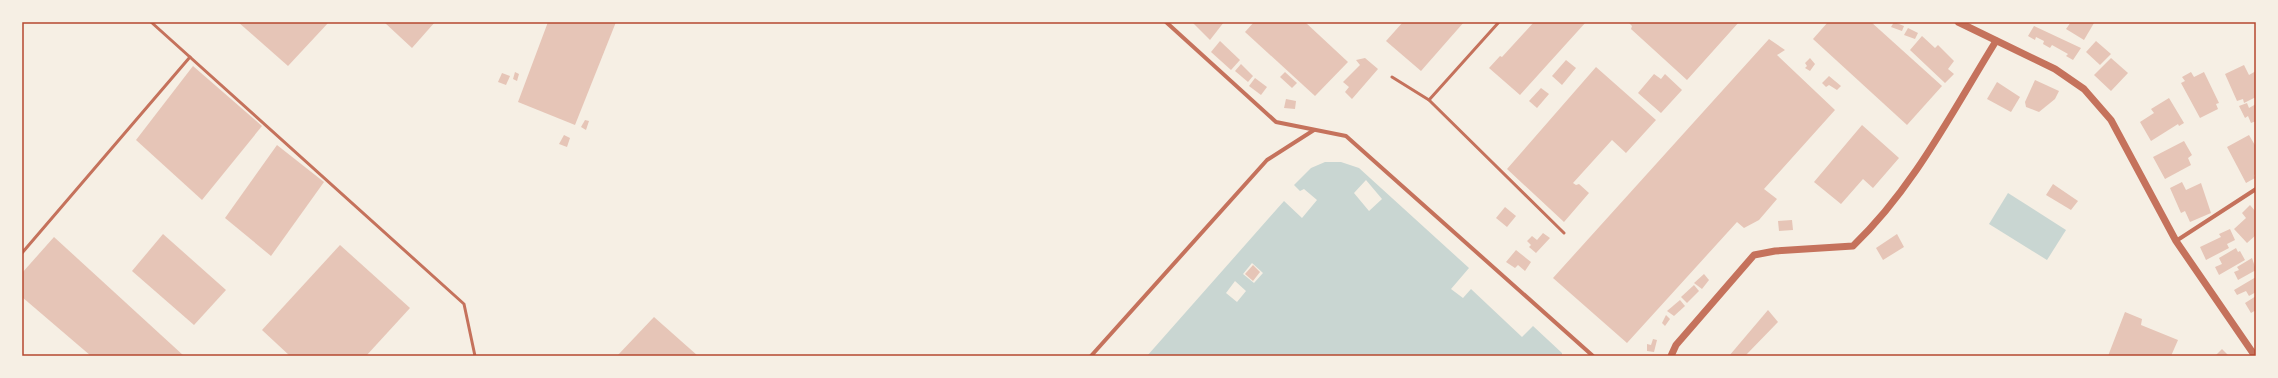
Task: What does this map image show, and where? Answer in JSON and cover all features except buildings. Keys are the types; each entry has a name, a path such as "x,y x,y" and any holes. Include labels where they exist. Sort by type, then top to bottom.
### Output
{"street":[{"path":"1166,22 1276,122 1346,136 1593,356"},
{"path":"1958,22 2056,69 2084,89 2111,120 2176,241 2255,356"},
{"path":"1671,356 1676,344 1754,255 1775,251 1853,246 1873,227 1902,192 1996,41"},
{"path":"1092,356 1267,160 1314,129"},
{"path":"2176,241 2256,189"}],"lane":[{"path":"151,22 464,304 475,356"},
{"path":"1429,100 1499,22"},
{"path":"22,253 190,57"},
{"path":"1392,77 1429,100 1564,233"}],"shaded area":[{"path":"1325,162 1341,162 1359,168 1469,268 1451,289 1463,298 1471,289 1522,337 1533,326 1562,353 1562,356 1147,356 1284,201 1302,218 1317,200 1304,189 1300,191 1294,185 1311,168","holes":["1366,180 1382,199 1369,211 1354,193","1252,263 1263,273 1254,283 1243,274","1235,281 1246,291 1237,302 1226,293"]},
{"path":"2008,193 2066,230 2047,260 1989,224"}]}
